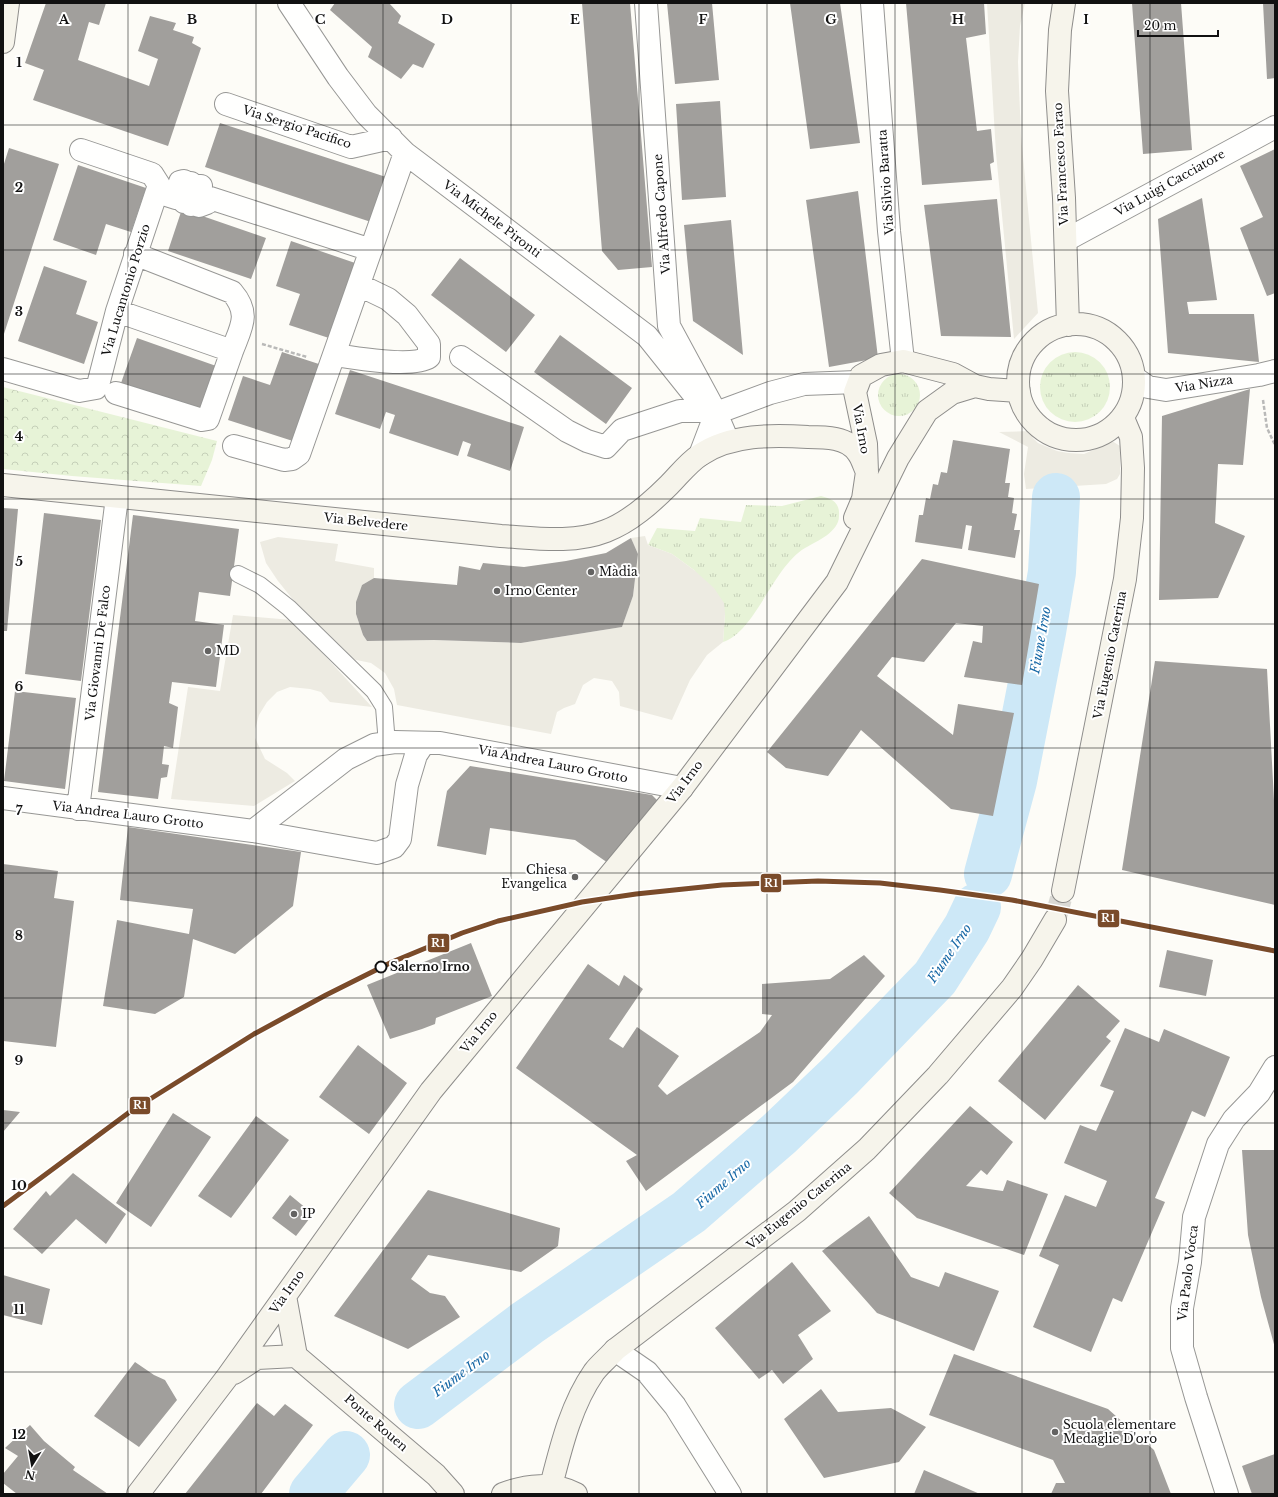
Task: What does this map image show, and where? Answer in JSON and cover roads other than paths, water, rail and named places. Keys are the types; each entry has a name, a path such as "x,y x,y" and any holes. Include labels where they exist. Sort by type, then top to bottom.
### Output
{"main road":[{"path":"3,42 8,3"},
{"name":"Via Francesco Farao","path":"1064,3 1060,30 1057,91 1066,240 1068,325"},
{"path":"1068,325 1087,325 1105,331 1120,343 1130,359 1135,378 1132,399 1123,418 1111,430 1096,437 1079,440 1062,439 1046,432 1033,421 1024,407 1019,391 1019,373 1024,355 1036,341 1050,330 1068,325"},
{"path":"857,382 861,376 881,365 903,361 953,374 975,386 989,389 1019,391"},
{"name":"Via Irno","path":"837,582 847,535 863,499 867,472 866,444 855,392 857,382"},
{"name":"Via Irno","path":"138,1494 228,1376 431,1090 682,788 837,582 898,458 926,411 952,393 975,386"},
{"name":"Via Eugenio Caterina","path":"1063,891 1125,579 1132,518 1133,468 1131,437 1123,418"},
{"name":"Via Belvedere","path":"3,485 501,536 546,539 581,538 606,531 628,520 669,486 700,455 728,441 758,437 790,436 828,438 843,441 858,452 867,472"},
{"name":"Via Eugenio Caterina","path":"551,1486 561,1447 575,1406 594,1371 615,1350 797,1211 867,1149 938,1074 1012,988 1032,959 1055,920"},
{"path":"228,1376 257,1358 296,1356 285,1296"},
{"name":"Ponte Rouen","path":"296,1356 436,1475 453,1494"},
{"path":"503,1494 515,1489 533,1486 551,1486 576,1494"}],"street":[{"name":"Via Michele Pironti","path":"289,3 338,77 366,114 398,146 647,336 711,412"},
{"name":"Via Alfredo Capone","path":"646,3 669,326 711,412"},
{"name":"Via Silvio Baratta","path":"872,3 890,231 903,361"},
{"name":"Via Sergio Pacifico","path":"226,104 351,147 398,146"},
{"name":"Via Luigi Cacciatore","path":"1066,240 1275,127"},
{"path":"234,446 284,460 292,459 299,454 372,250 398,146"},
{"path":"81,150 152,174 159,185 157,192 176,198 182,181 185,183 181,199 183,202 186,200 191,183 194,185 190,204 193,204 199,185 201,187 198,205 201,206 210,198 372,250"},
{"name":"Via Lucantonio Porzio","path":"3,369 79,391 96,388 117,311 157,192"},
{"path":"116,394 202,420 208,419 236,342 243,314 240,302 232,292 135,254"},
{"path":"333,360 422,361 428,357 429,344 408,315 388,299 359,285"},
{"path":"117,311 236,342"},
{"path":"461,357 567,431 606,448 622,430 680,411 711,412 804,384 857,382"},
{"name":"Via Nizza","path":"1135,378 1148,387 1166,390 1267,373"},
{"path":"711,412 728,441"},
{"name":"Via Belvedere","path":"700,455 711,412"},
{"name":"Via Giovanni De Falco","path":"78,809 117,497"},
{"name":"Via Andrea Lauro Grotto","path":"253,830 346,759 374,745 396,742 440,743 682,788"},
{"name":"Via Andrea Lauro Grotto","path":"3,798 78,809 253,830 377,853 394,847 400,839 408,785 416,754 424,743"},
{"name":"Via Paolo Vocca","path":"1227,1494 1182,1348 1182,1308 1190,1262 1194,1217 1218,1144 1234,1119 1259,1093 1275,1067"},
{"path":"615,1350 647,1372 675,1406 730,1494"}],"lane":[{"path":"238,574 260,585 289,608 374,691 382,701 384,707 387,744"}],"waterway":[{"name":"Fiume Irno","path":"988,874 1013,781 1042,632 1052,572 1056,497"},
{"name":"Fiume Irno","path":"418,1405 527,1323 689,1212 779,1134 841,1075 935,978 967,928 977,907"},
{"name":"Fiume Irno","path":"313,1494 346,1455"}],"tunnel":[{"path":"1055,920 1063,891"}],"place":[{"name":"Màdia","path":"591,572"},
{"name":"Irno Center","path":"497,591"},
{"name":"MD","path":"208,651"},
{"name":"Chiesa Evangelica","path":"575,877"},
{"name":"Salerno Irno","path":"381,967"},
{"name":"IP","path":"294,1214"},
{"name":"Scuola elementare Medaglie D'oro","path":"1055,1432"}]}
